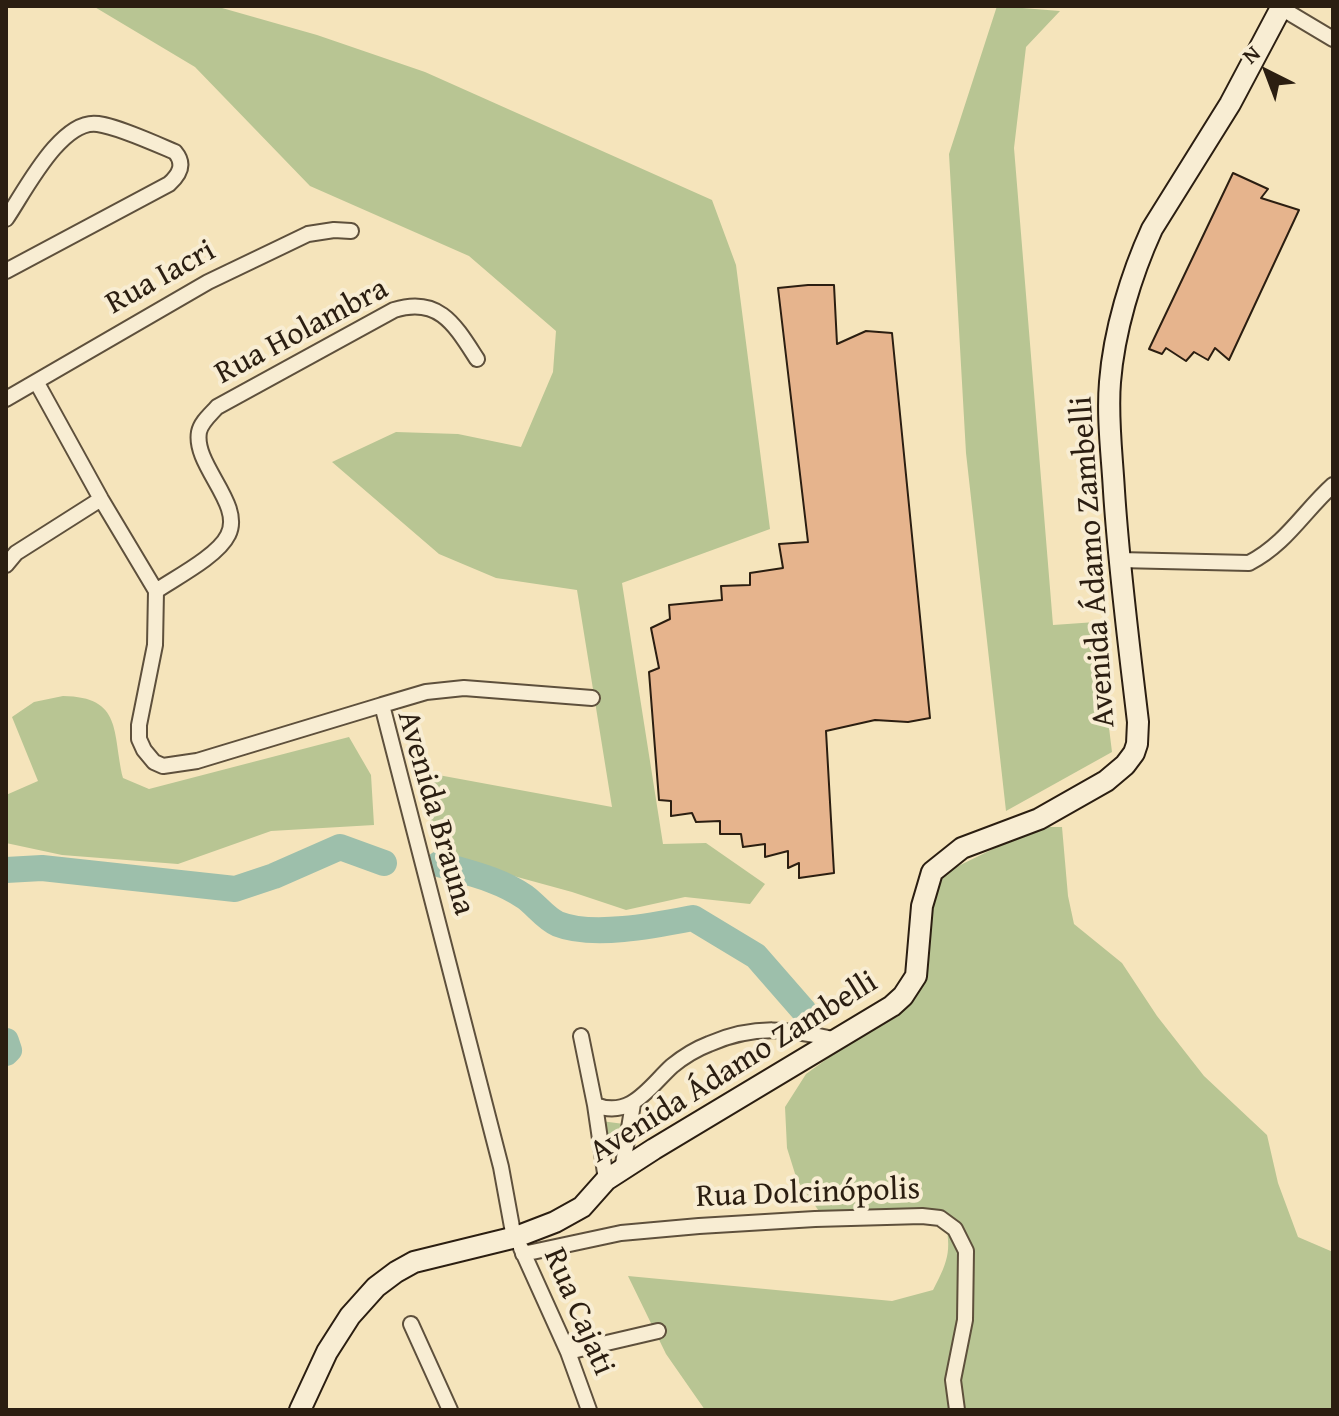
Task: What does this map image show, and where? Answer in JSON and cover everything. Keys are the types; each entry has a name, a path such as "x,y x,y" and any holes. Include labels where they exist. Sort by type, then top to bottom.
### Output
{"street":[{"path":"1282,7 1333,39"},
{"name":"Avenida Ádamo Zambelli","path":"300,1410 327,1352 350,1316 376,1287 414,1262 517,1243 582,1207 614,1175 892,1006 911,987 918,967 925,891 932,872 962,848 1039,819 1085,793 1117,773 1134,753 1138,722 1119,560 1110,425 1110,382 1115,349 1144,247 1160,214 1230,104 1282,7"},
{"path":"6,219 61,140 75,128 98,123 175,152 180,157 181,167 177,177 169,184 6,271"},
{"name":"Rua Iacri","path":"6,399 208,282 269,252 308,234 351,231"},
{"name":"Rua Holambra","path":"156,591 216,551 229,535 231,515 203,456 199,432 217,407 408,305 423,304 441,314 457,328 477,359"},
{"path":"37,383 156,591"},
{"path":"1119,560 1249,563 1265,555 1300,523 1333,485"},
{"path":"6,565 16,553 101,499"},
{"name":"Avenida Brauna","path":"156,591 155,645 139,725 139,739 154,762 163,766 197,761 382,705 501,1167 517,1243"},
{"path":"382,705 426,692 464,688 592,698"},
{"path":"595,1105 614,1109 633,1104 683,1057 725,1037 774,1029 796,1030 837,1040"},
{"path":"581,1036 614,1175"},
{"path":"614,1175 633,1104"},
{"name":"Rua Dolcinópolis","path":"517,1243 684,1227 815,1219 940,1218 955,1229 966,1251 965,1320 953,1380 957,1410"},
{"name":"Rua Cajati","path":"517,1243 568,1352 589,1410"},
{"path":"411,1324 450,1410"},
{"path":"568,1352 658,1331"}],"green space":[{"path":"93,6 215,6 317,35 425,72 712,200 736,265 770,529 622,583 663,844 706,843 765,884 750,904 685,897 626,910 437,855 422,772 612,807 577,590 496,578 439,554 332,462 396,432 458,434 521,447 553,372 556,331 469,256 310,186 195,67"},
{"path":"997,6 1060,11 1026,47 1014,148 1053,625 1096,622 1112,752 1006,811 966,453 949,154"},
{"path":"63,696 82,698 105,710 115,732 123,778 149,789 349,737 371,775 374,825 271,831 178,864 62,855 6,843 6,795 38,781 12,717 34,702"},
{"path":"1038,827 1062,827 1068,896 1074,924 1122,963 1157,1016 1204,1076 1267,1135 1278,1183 1298,1237 1333,1252 1333,1410 705,1410 666,1354 628,1276 892,1301 933,1290 948,1253 943,1213 821,1214 797,1180 787,1148 785,1107 806,1074 904,1003 932,890 948,871"},
{"path":"601,1121 624,1124 611,1145"}],"building":[{"path":"1233,173 1268,189 1261,198 1299,210 1229,360 1215,348 1208,360 1194,352 1186,361 1166,348 1162,354 1149,349"},
{"path":"834,285 837,344 866,331 892,333 930,718 908,722 875,720 826,731 834,873 799,878 799,863 788,868 788,851 765,857 765,844 743,847 741,834 720,834 720,821 696,822 692,813 671,816 671,801 659,800 649,672 659,668 651,628 670,619 669,605 722,600 721,586 750,585 750,573 783,568 779,544 808,542 778,288"}],"waterway":[{"path":"6,870 42,868 235,889 274,876 340,847 384,863"},
{"path":"439,864 505,886 525,897 554,922 572,928 625,929 693,918 756,956 804,1011"},
{"path":"6,1041 9,1050 6,1053"}]}
